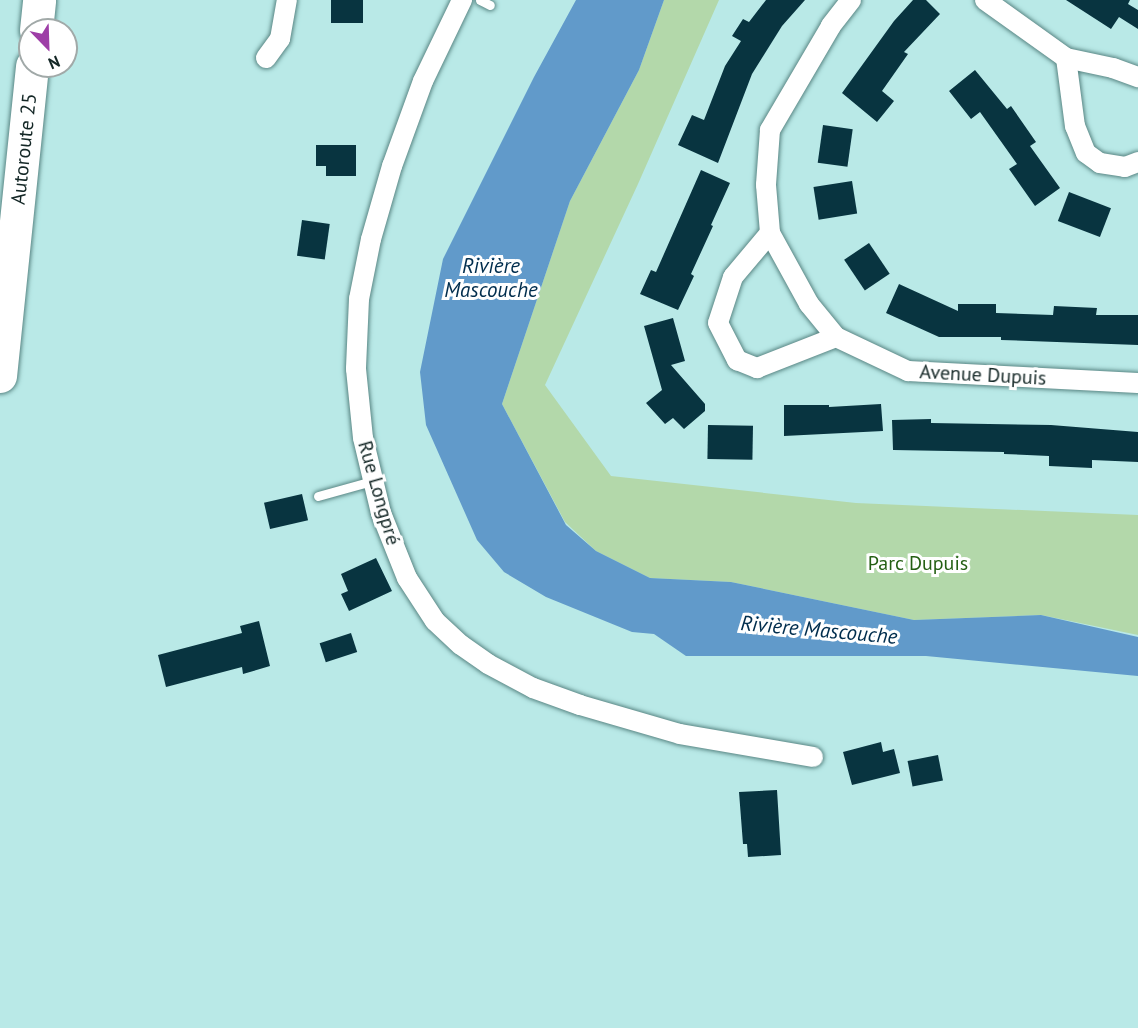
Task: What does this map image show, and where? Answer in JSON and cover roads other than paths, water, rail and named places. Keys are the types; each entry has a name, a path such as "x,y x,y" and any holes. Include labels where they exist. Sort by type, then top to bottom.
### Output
{"highway":[{"path":"37,18 39,0"},
{"name":"Autoroute 25","path":"0,376 31,78"}],"street":[{"path":"266,58 280,39 287,0"},
{"name":"Rue Longpré","path":"462,0 414,104 377,215 363,275 357,323 356,369 360,415 372,481 389,535 422,602 448,633 488,664 555,696 652,727 727,743 813,757"},
{"name":"Avenue Dupuis","path":"851,0 831,26 770,130 766,185 770,233 809,304 836,337 908,371 1138,383"},
{"path":"985,0 1066,58 1113,68 1138,77"},
{"path":"1066,58 1075,126 1086,153 1100,163 1125,167 1138,162"},
{"path":"770,233 733,277 718,323 737,360 757,369 836,337"}],"lane":[{"path":"480,0 490,5"},
{"path":"318,496 372,481"}],"water":[{"name":"Rivière Mascouche","path":"576,0 664,0 639,70 570,201 502,404 566,525 596,551 650,578 731,582 914,620 1041,615 1138,637 1138,676 926,656 686,656 654,634 632,632 546,597 504,572 477,540 426,425 420,372 443,259 534,77"}],"park label":[{"name":"Parc Dupuis","path":"918,563"}]}
